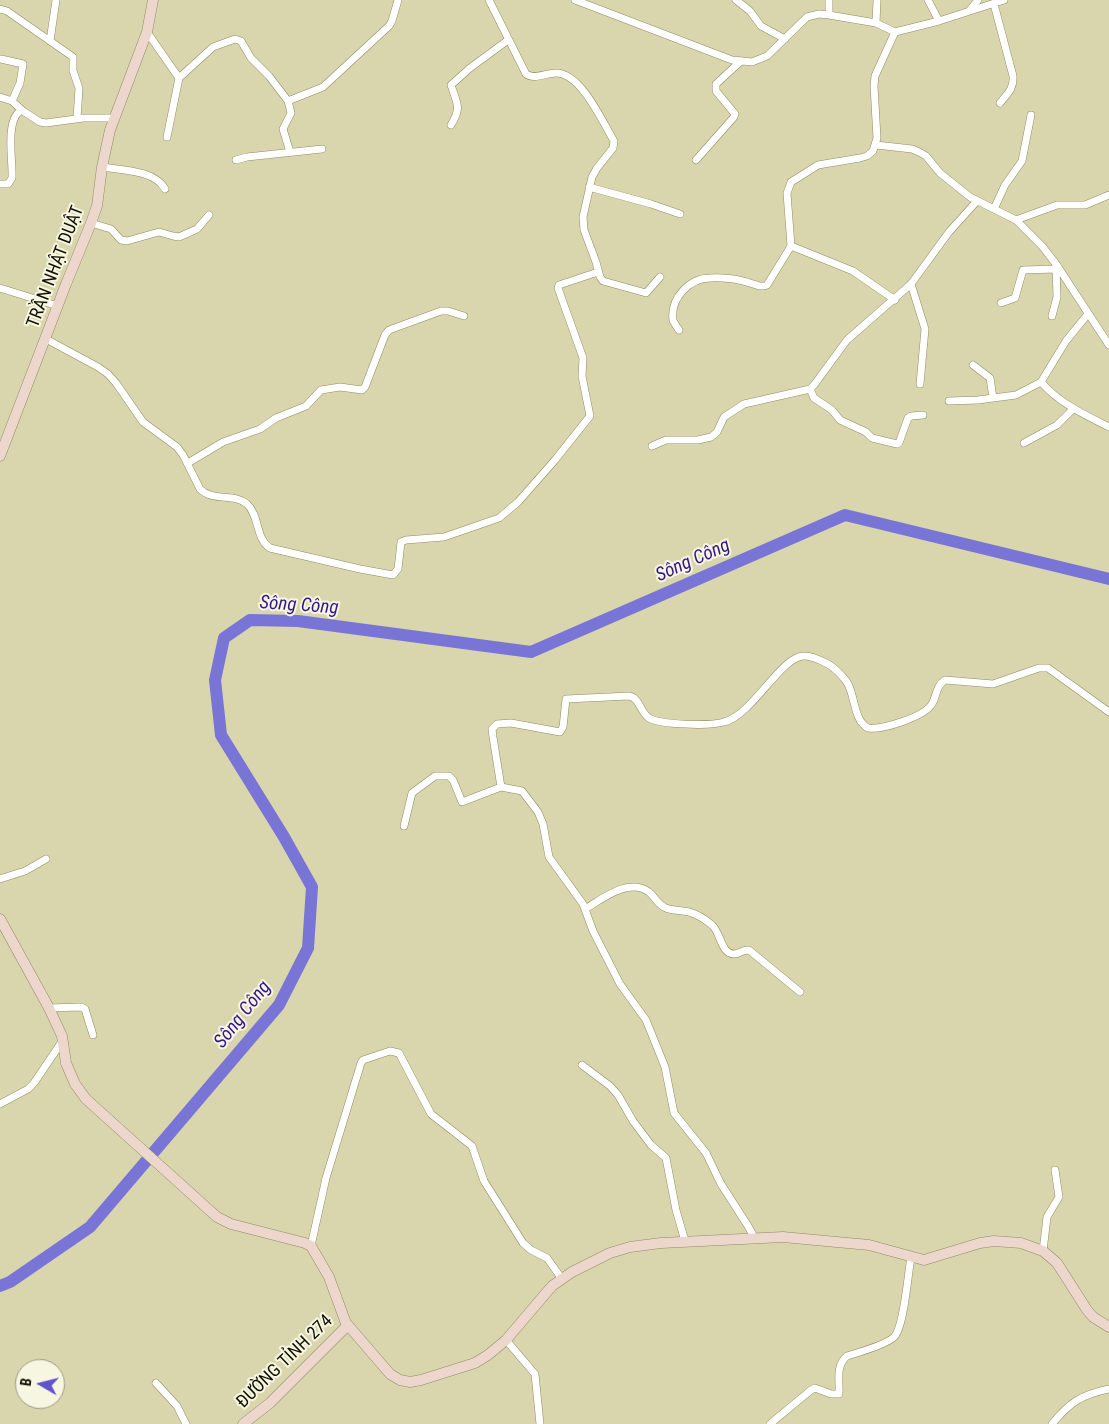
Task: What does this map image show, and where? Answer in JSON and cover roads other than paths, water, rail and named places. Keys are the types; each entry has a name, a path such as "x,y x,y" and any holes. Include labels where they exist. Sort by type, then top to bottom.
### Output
{"main road":[{"name":"TRẦN NHẬT DUẬT","path":"0,456 92,224 97,206 102,167 114,118 147,32 153,0"},
{"path":"0,919 50,1008 63,1040 66,1063 75,1084 86,1099 122,1129 217,1217 230,1224 312,1246"},
{"path":"347,1324 390,1374 400,1380 410,1382 421,1380 475,1363 488,1355 506,1340 552,1286 591,1261 610,1253 630,1247 685,1241 783,1237 869,1245 924,1260 980,1243 994,1241 1019,1243 1035,1247 1057,1263 1087,1310 1093,1317 1109,1327"},
{"name":"ĐƯỜNG TỈNH 274","path":"243,1424 270,1403 347,1324 329,1277 312,1246"}],"street":[{"path":"50,40 56,0"},
{"path":"288,101 316,91 329,82 389,26 398,0"},
{"path":"489,0 526,74 528,76 566,74 576,82 591,101 614,141 613,148 597,168 589,188 583,223 600,277 606,282 643,293 649,291 660,277"},
{"path":"575,0 732,60 741,61 760,60 767,56 807,17 819,14 876,23 895,32 938,21 1004,0"},
{"path":"736,0 750,11 761,26 784,39"},
{"path":"829,0 829,15"},
{"path":"876,23 877,0"},
{"path":"928,0 938,21"},
{"path":"969,11 978,0"},
{"path":"994,4 1014,84 1011,91 1000,103"},
{"path":"0,9 7,11 73,57 73,71 78,84 77,119"},
{"path":"147,32 179,78"},
{"path":"679,330 673,321 676,304 684,288 692,282 708,278 723,278 740,280 765,287 791,246 787,193 791,182 818,166 867,156 876,145 875,76 895,32"},
{"path":"167,137 179,78 213,47 235,39 238,40 254,61 269,76 288,101 291,112 283,129 290,152"},
{"path":"450,125 458,113 458,106 451,84 508,40"},
{"path":"1,59 23,64 20,83 12,101"},
{"path":"696,160 734,118 734,114 714,88 741,61"},
{"path":"0,97 12,101 23,112 40,122 114,118"},
{"path":"0,184 8,184 12,178 11,126 16,114 20,111 23,112"},
{"path":"994,209 1005,185 1022,161 1031,115"},
{"path":"876,145 912,149 920,152 940,173 977,201 1016,220 1042,246 1109,345"},
{"path":"236,160 247,157 322,149"},
{"path":"102,167 145,175 162,184 165,189"},
{"path":"589,188 651,204 680,214"},
{"path":"1016,220 1057,205 1085,204 1109,195"},
{"path":"652,446 666,440 698,440 712,437 717,432 724,417 744,404 810,389 847,340 895,300 911,284 949,232 977,201"},
{"path":"92,224 111,229 121,240 127,241 159,232 178,237 197,229 210,215"},
{"path":"791,246 853,271 895,300"},
{"path":"1001,303 1015,298 1023,270 1056,267"},
{"path":"1052,316 1058,296 1056,267"},
{"path":"46,339 108,374 143,422 177,447 188,462 204,494 238,500 250,507 262,540 270,548 393,575 398,569 402,542 406,540 444,537 499,518 516,504 555,460 590,416 582,376 583,358 558,288 560,285 598,272"},
{"path":"911,284 925,329 920,384"},
{"path":"0,288 58,306"},
{"path":"188,462 222,442 260,429 276,418 306,406 321,390 340,387 362,390 385,335 393,328 441,311 464,316"},
{"path":"949,401 993,398 1022,393 1041,382 1066,341 1088,314"},
{"path":"974,365 990,378 993,398"},
{"path":"1041,382 1049,391 1073,409 1109,427"},
{"path":"810,389 814,398 832,410 840,420 866,432 872,438 897,444 908,418 923,415"},
{"path":"1024,443 1058,424 1073,409"},
{"path":"501,787 492,729 497,724 510,723 560,732 564,727 566,699 629,696 636,699 645,714 651,719 673,724 724,722 735,717 752,703 792,659 804,655 828,664 845,680 861,722 868,728 878,728 922,714 932,703 939,685 945,680 993,684 1039,668 1048,668 1109,712"},
{"path":"404,826 412,793 435,776 448,776 453,780 462,802 501,787 522,791 538,812 543,824 549,857 585,909 593,931 620,984 646,1020 665,1068 674,1113 702,1147 721,1184 755,1239"},
{"path":"0,880 25,871 46,859"},
{"path":"585,909 612,893 623,889 641,889 649,892 664,907 689,912 710,923 719,934 728,952 733,954 749,950 800,992"},
{"path":"50,1008 81,1007 85,1009 93,1035"},
{"path":"0,1104 28,1089 34,1083 63,1040"},
{"path":"312,1246 326,1178 361,1063 363,1060 395,1051 399,1053 431,1114 472,1146 484,1181 523,1243 531,1250 547,1258 562,1279"},
{"path":"582,1064 610,1086 618,1095 633,1121 652,1145 666,1158 676,1210 685,1241"},
{"path":"1043,1252 1047,1217 1059,1197 1055,1170"},
{"path":"770,1424 815,1388 831,1394 839,1394 839,1370 843,1360 847,1356 888,1341 895,1336 901,1322 911,1257"},
{"path":"506,1340 535,1374 540,1424"},
{"path":"156,1383 177,1406 186,1424"},
{"path":"1052,1424 1073,1402 1084,1396 1109,1389"}],"waterway":[{"name":"Sông Công","path":"0,1286 10,1282 90,1227 279,1005 308,948 312,887 284,837 221,735 215,680 224,638 250,620 298,621 531,652 845,515 1109,579"}]}
